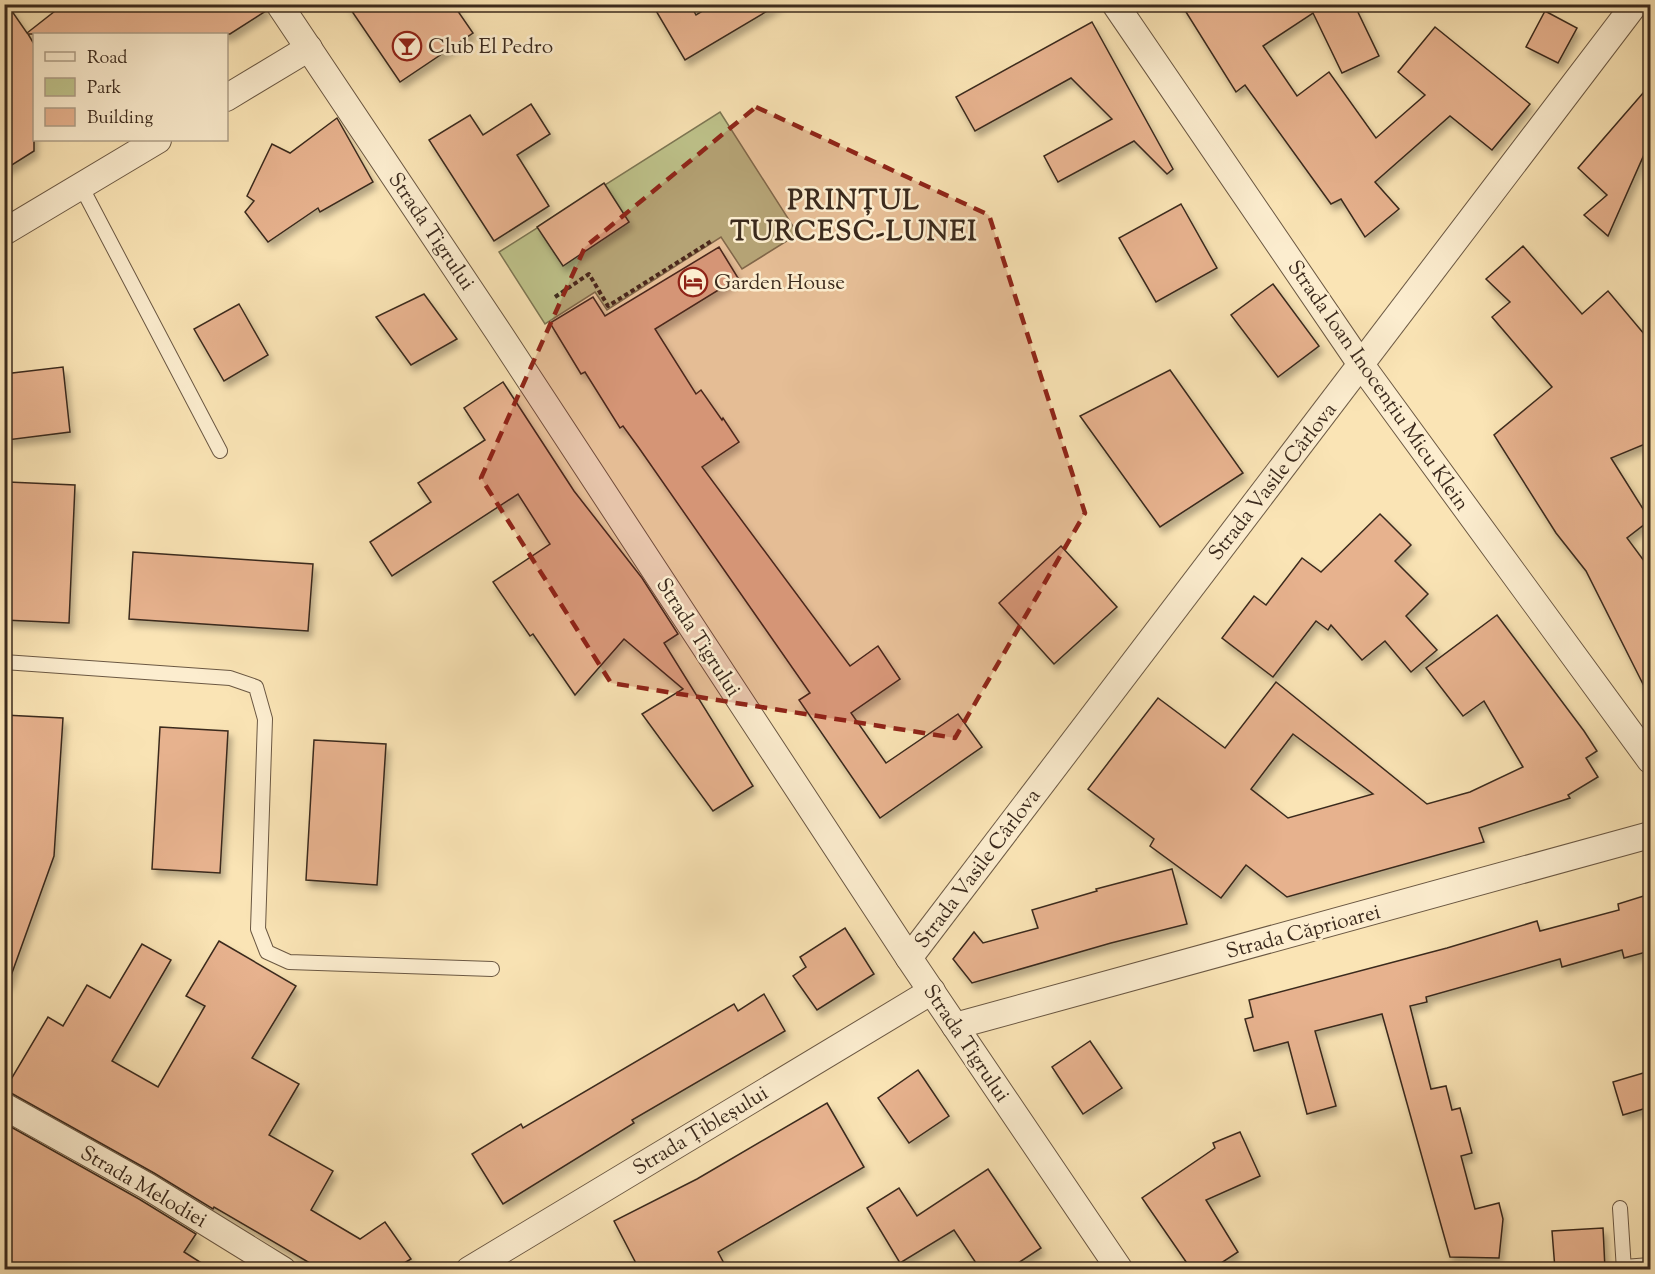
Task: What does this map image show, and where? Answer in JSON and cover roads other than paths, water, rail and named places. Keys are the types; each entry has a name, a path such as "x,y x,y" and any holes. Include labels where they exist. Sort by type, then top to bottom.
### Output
{"street":[{"name":"Strada Tigrului","path":"279,4 499,333 909,958 1120,1269"},
{"name":"Strada Ioan Inocențiu Micu Klein","path":"1114,4 1362,366 1650,760"},
{"name":"Strada Vasile Cârlova","path":"909,958 1362,366 1635,4"},
{"path":"228,97 309,48"},
{"path":"4,232 156,141"},
{"name":"Strada Căprioarei","path":"956,1026 1650,835"},
{"name":"Strada Țibleșului","path":"469,1269 932,991"},
{"name":"Strada Melodiei","path":"4,1106 147,1186 283,1269"}],"lane":[{"path":"81,186 220,451"},
{"path":"4,662 230,678 256,687 266,719 258,929 267,952 290,962 492,969"},
{"path":"1620,1208 1624,1268 1650,1265"}],"place":[{"name":"Club El Pedro","path":"407,46"},
{"name":"Garden House","path":"693,282"}],"district":[{"name":"PRINȚUL TURCESC-LUNEI","path":"854,216"}]}
